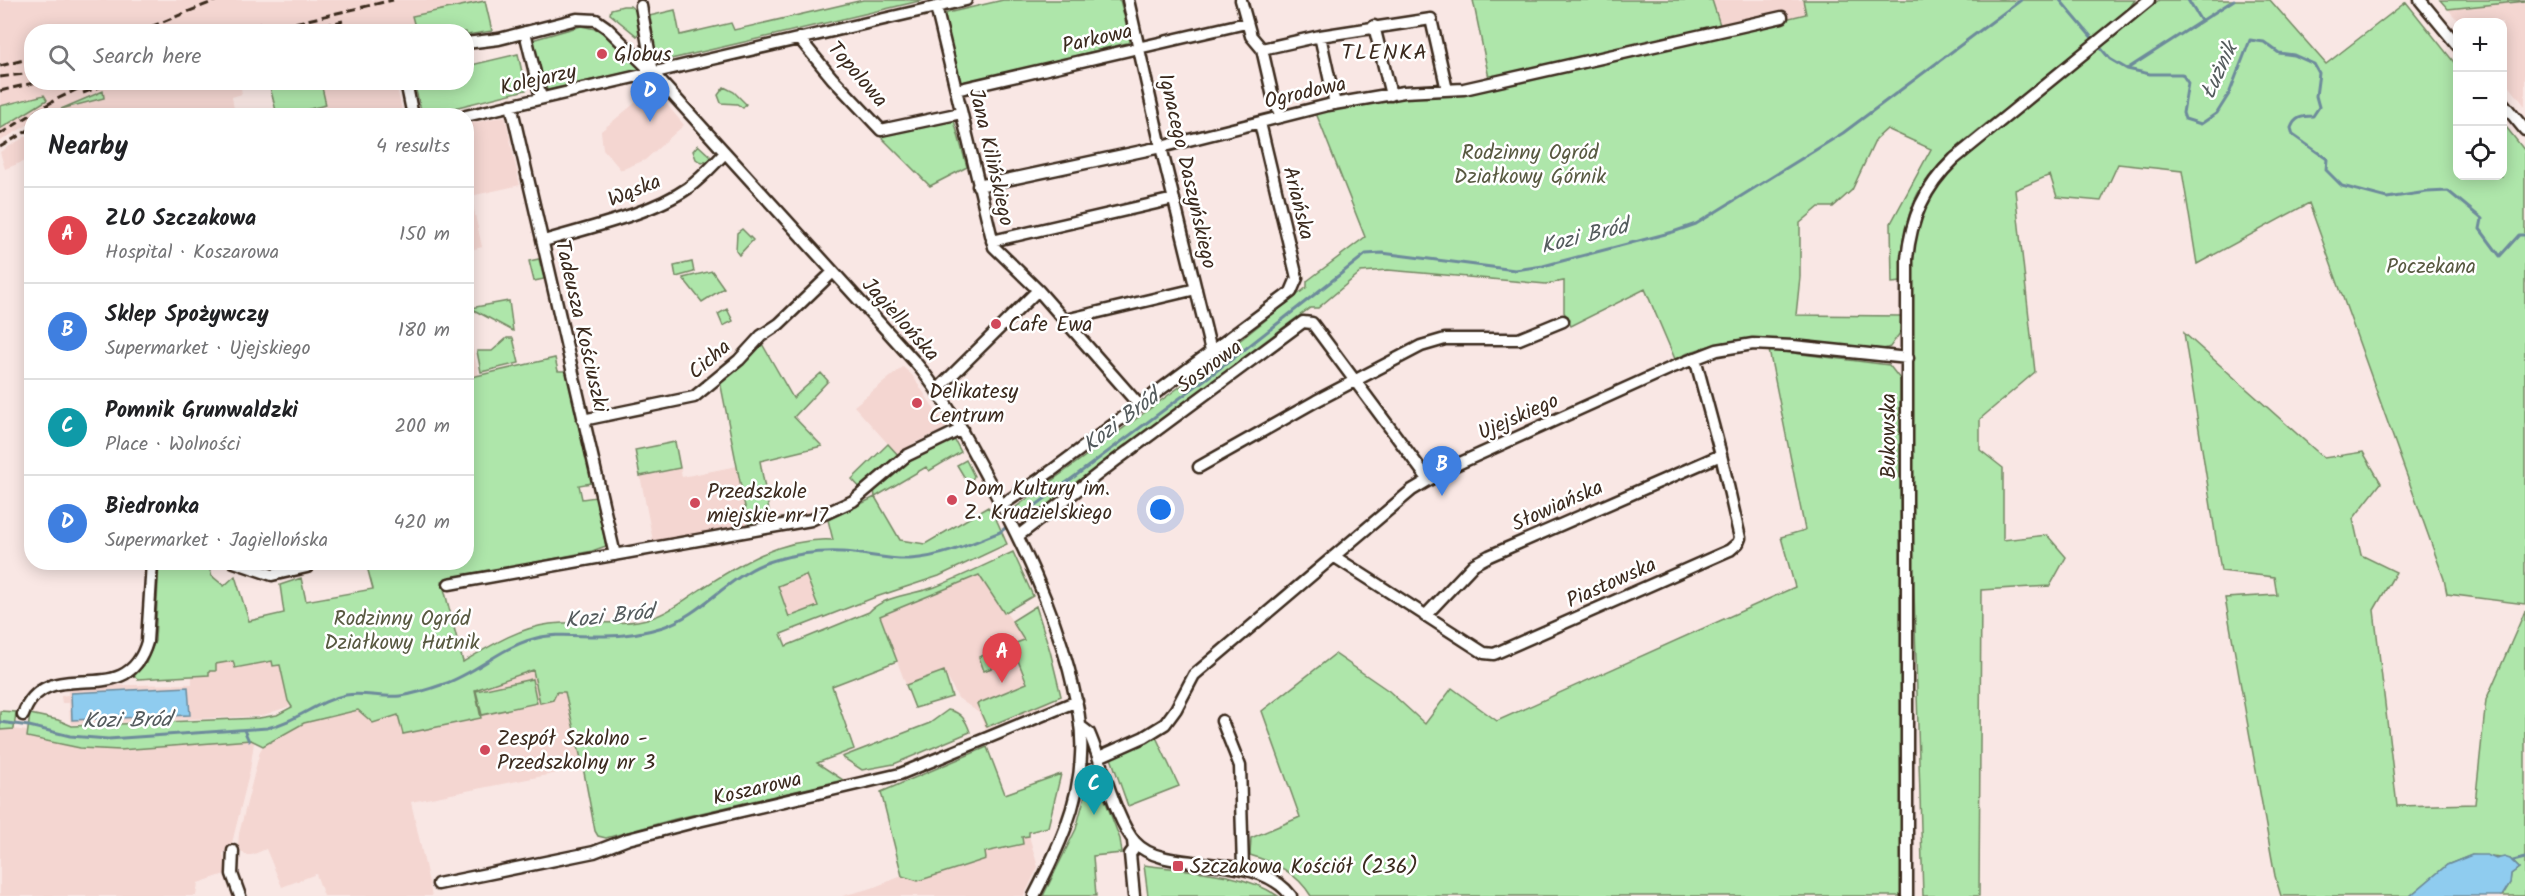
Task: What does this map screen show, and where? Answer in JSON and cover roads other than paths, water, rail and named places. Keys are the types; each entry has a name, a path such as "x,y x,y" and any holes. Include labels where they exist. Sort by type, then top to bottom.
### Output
{"street":[{"name":"Kolejarzy","path":"474,114 966,0"},
{"name":"Ignacego Daszyńskiego","path":"1128,0 1211,351"},
{"path":"1241,0 1251,36 1262,49 1374,26 1431,19 1448,90"},
{"name":"Bukowska","path":"1907,896 1909,244 1913,223 1926,192 1939,173 1959,154 2149,0"},
{"path":"2420,0 2453,41"},
{"path":"641,6 653,73"},
{"name":"Jana Kilińskiego","path":"936,7 994,247 1038,290 1139,405"},
{"name":"Ogrodowa","path":"978,186 1161,147 1335,104 1390,94 1464,89 1782,17"},
{"name":"Jagiellońska","path":"525,32 577,19 596,20 615,34 653,73 938,390 962,429 1017,534 1048,603 1077,701 1080,726 1080,774 1073,808 1067,826 1034,896"},
{"name":"Parkowa","path":"956,90 1246,23"},
{"path":"1374,26 1390,94"},
{"path":"474,42 499,39 525,32 541,98"},
{"path":"1320,36 1335,104"},
{"name":"Topolowa","path":"799,38 832,78 881,130 961,112"},
{"name":"Ariańska","path":"1211,351 1291,292 1298,278 1270,120 1273,97 1262,49"},
{"path":"408,90 411,108"},
{"name":"Tadeusza Kościuszki","path":"511,105 615,555"},
{"path":"2507,108 2525,130"},
{"name":"Wąska","path":"543,241 660,203 687,189 725,153"},
{"path":"992,241 1174,199"},
{"name":"Cicha","path":"583,420 694,398 739,360 761,336 779,324 833,272"},
{"path":"1065,320 1196,289"},
{"path":"938,390 1038,290"},
{"path":"1199,468 1355,381 1435,340 1519,339 1563,321"},
{"name":"Sosnowa","path":"1017,534 1303,322 1312,323 1355,381"},
{"name":"Ujejskiego","path":"1080,774 1165,724 1176,709 1194,675 1412,490 1428,479 1717,350 1753,344 1908,358"},
{"path":"1003,507 1211,351"},
{"name":"Piastowska","path":"1335,557 1484,653 1494,654 1730,550 1738,543 1740,537 1695,358"},
{"path":"1355,381 1428,479"},
{"path":"449,584 797,523 825,515 853,501 906,456 962,429"},
{"name":"Słowiańska","path":"1425,616 1474,564 1721,455"},
{"path":"24,714 35,696 51,685 66,682 109,681 120,677 134,666 147,642 152,570"},
{"path":"256,570 272,576 295,570"},
{"name":"Koszarowa","path":"438,884 594,852 627,840 694,822 900,774 1077,701"},
{"path":"1222,721 1240,766 1243,869"},
{"path":"1080,726 1089,733 1125,827 1139,847 1156,855 1263,874 1284,887 1291,896"},
{"path":"1133,841 1134,849 1130,854 1134,896"},
{"path":"233,851 232,874 240,896"}],"water":[{"path":"188,687 190,715 72,720 71,693"},
{"path":"2472,855 2487,855 2496,859 2504,857 2510,859 2519,868 2511,874 2510,883 2502,896 2410,896 2447,865"}],"waterway":[{"name":"Kozi Bród","path":"0,722 70,736 108,739 267,728 346,695 400,696 433,688 467,674 510,648 533,639 560,635 620,635 663,627 692,612 745,573 760,565 783,558 808,553 833,552 910,559 945,553 1000,532 1235,357 1366,254 1382,253 1515,270 1543,266 1696,224 1843,133 2021,0"},
{"name":"Kozi Bród","path":"2060,0 2110,59 2127,69 2234,0"},
{"path":"2188,0 2201,21"},
{"name":"Łużnik","path":"2127,69 2150,74 2182,74 2188,83 2183,113 2185,119 2201,124 2217,113 2229,94 2250,40 2264,42 2279,53 2294,55 2314,64 2319,73 2316,96 2319,107 2313,116 2299,118 2291,128 2293,135 2327,159 2326,170 2342,186 2387,198 2448,191 2482,219 2480,229 2500,256 2519,235 2525,235"},
{"path":"244,730 249,741"},
{"path":"2513,861 2525,858"}],"railway":[{"path":"158,24 217,0"},
{"path":"290,24 393,0"},
{"path":"330,24 343,21"},
{"path":"261,24 265,23"},
{"path":"0,66 24,60"},
{"path":"0,77 24,74"},
{"path":"0,91 24,85"},
{"path":"42,108 76,90"},
{"path":"83,93 91,90"},
{"path":"0,134 24,119"},
{"path":"0,147 24,133"}],"place":[{"name":"Globus","path":"602,54"},
{"name":"Biedronka","path":"650,122"},
{"name":"Cafe Ewa","path":"996,324"},
{"name":"Delikatesy Centrum","path":"917,403"},
{"name":"Sklep Spożywczy","path":"1442,496"},
{"name":"Dom Kultury im. Z. Krudzielskiego","path":"952,500"},
{"name":"Przedszkole miejskie nr 17","path":"695,503"},
{"name":"ZLO Szczakowa","path":"1002,683"},
{"name":"Zespół Szkolno - Przedszkolny nr 3","path":"485,750"},
{"name":"Pomnik Grunwaldzki","path":"1094,815"},
{"name":"Szczakowa Kościół (236)","path":"1178,866"}],"district":[{"name":"TLENKA","path":"1385,51"}],"park label":[{"name":"Rodzinny Ogród Działkowy Górnik","path":"1530,164"},
{"name":"Poczekana","path":"2431,266"},
{"name":"Rodzinny Ogród Działkowy Hutnik","path":"402,630"}]}
